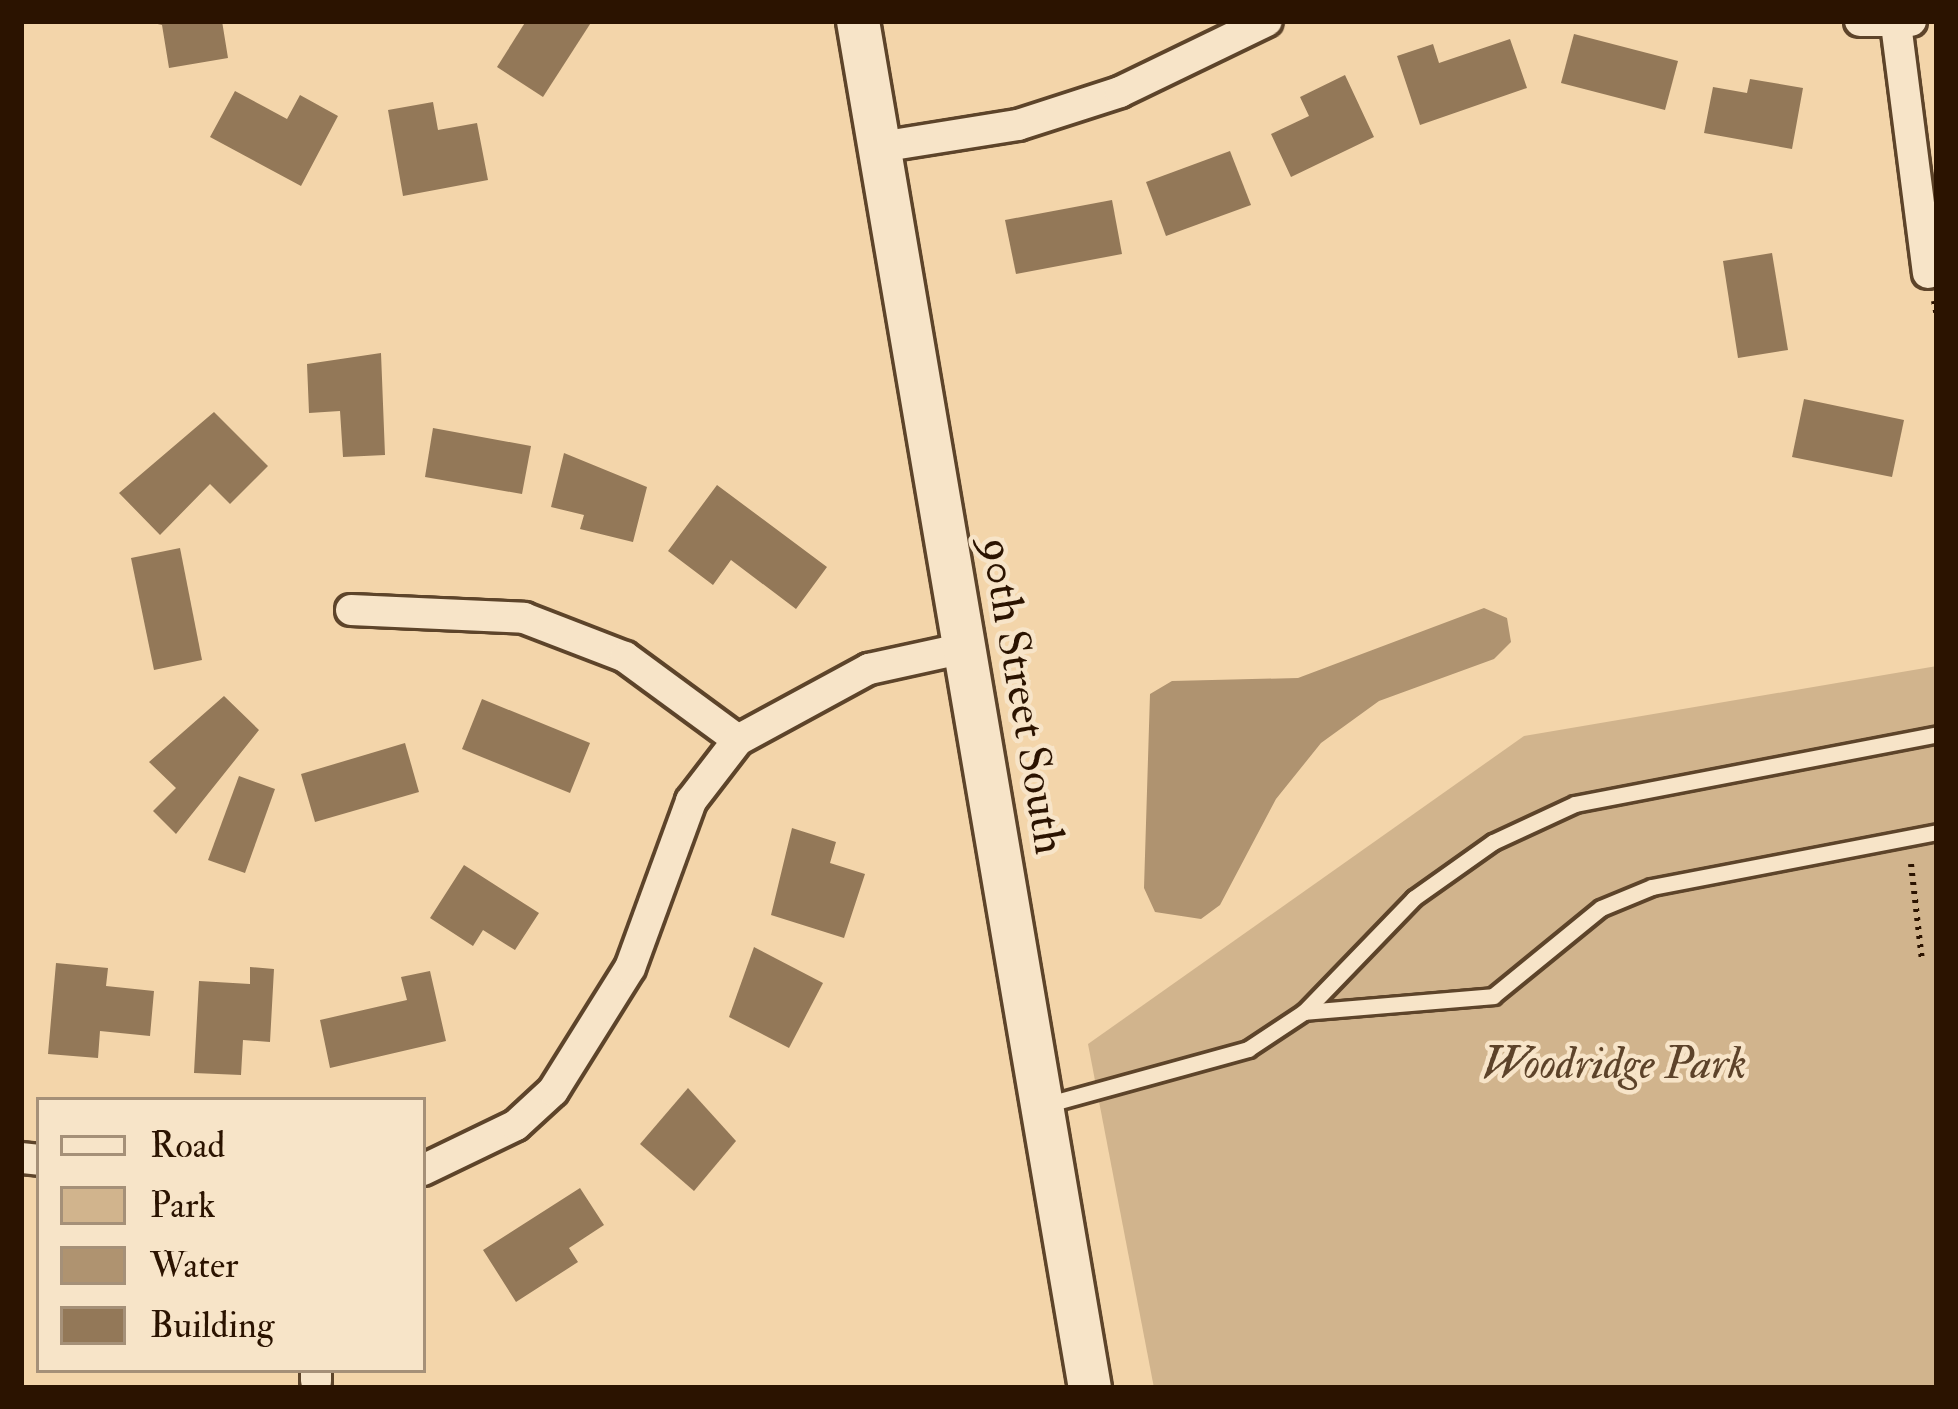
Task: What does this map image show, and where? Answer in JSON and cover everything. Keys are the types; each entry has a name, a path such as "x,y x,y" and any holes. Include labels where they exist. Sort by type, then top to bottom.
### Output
{"street":[{"name":"90th Street South","path":"858,21 960,649 1090,1388"},
{"path":"880,147 1038,118 1267,21"},
{"path":"1860,21 1903,22 1928,273"},
{"path":"351,610 524,618 625,657 738,740"},
{"path":"426,1169 516,1125 553,1091 630,968 691,802 738,740 869,669 960,649"}],"lane":[{"path":"1041,1106 1185,1075 1304,1012 1414,898 1493,842 1575,804 1937,734"},
{"path":"1304,1012 1493,996 1600,908 1652,887 1937,832"}],"path":[{"path":"1906,836 1922,960"}],"green space":[{"name":"Woodridge Park","path":"1937,666 1937,1388 1154,1388 1088,1044 1524,736"}],"water":[{"path":"1484,608 1507,618 1511,642 1494,659 1379,701 1321,743 1276,799 1220,905 1201,919 1155,912 1144,888 1150,694 1172,681 1298,678"}],"building":[{"path":"144,21 222,21 228,58 169,68 162,25"},
{"path":"526,21 592,21 543,97 497,67"},
{"path":"1574,34 1678,61 1665,110 1561,83"},
{"path":"1510,39 1527,88 1420,125 1397,56 1433,44 1439,63"},
{"path":"1345,75 1374,137 1291,177 1271,134 1309,116 1300,97"},
{"path":"1750,79 1803,88 1792,149 1704,133 1713,87 1747,93"},
{"path":"235,91 287,119 300,95 338,116 301,186 210,137"},
{"path":"433,102 438,130 477,123 488,180 403,196 388,110"},
{"path":"1230,151 1251,205 1166,236 1146,182"},
{"path":"1112,200 1122,254 1016,274 1005,220"},
{"path":"1772,253 1788,350 1738,358 1723,261"},
{"path":"381,353 385,455 343,457 340,411 309,413 307,364"},
{"path":"1804,399 1904,420 1892,477 1792,457"},
{"path":"214,412 268,466 230,504 210,484 160,535 119,493"},
{"path":"433,428 531,446 522,494 425,477"},
{"path":"564,453 647,487 633,542 580,529 584,515 551,507"},
{"path":"717,485 827,567 796,609 731,560 713,585 668,551"},
{"path":"180,548 202,660 154,670 131,558"},
{"path":"224,696 259,730 176,834 153,811 176,788 149,762"},
{"path":"482,699 590,743 570,793 462,749"},
{"path":"405,743 419,792 315,822 301,774"},
{"path":"239,776 275,789 245,873 208,860"},
{"path":"792,828 836,842 830,863 865,874 844,938 771,915"},
{"path":"464,865 539,913 515,950 483,930 473,946 430,918"},
{"path":"754,947 823,983 789,1048 729,1017"},
{"path":"56,963 108,968 106,986 154,991 150,1036 100,1031 98,1058 48,1054"},
{"path":"250,967 274,969 270,1042 243,1040 241,1075 194,1073 199,981 250,984"},
{"path":"430,971 446,1041 330,1068 320,1020 407,1000 401,977"},
{"path":"688,1088 736,1141 694,1191 640,1144"},
{"path":"580,1188 604,1225 569,1248 578,1262 516,1302 483,1250"}]}
